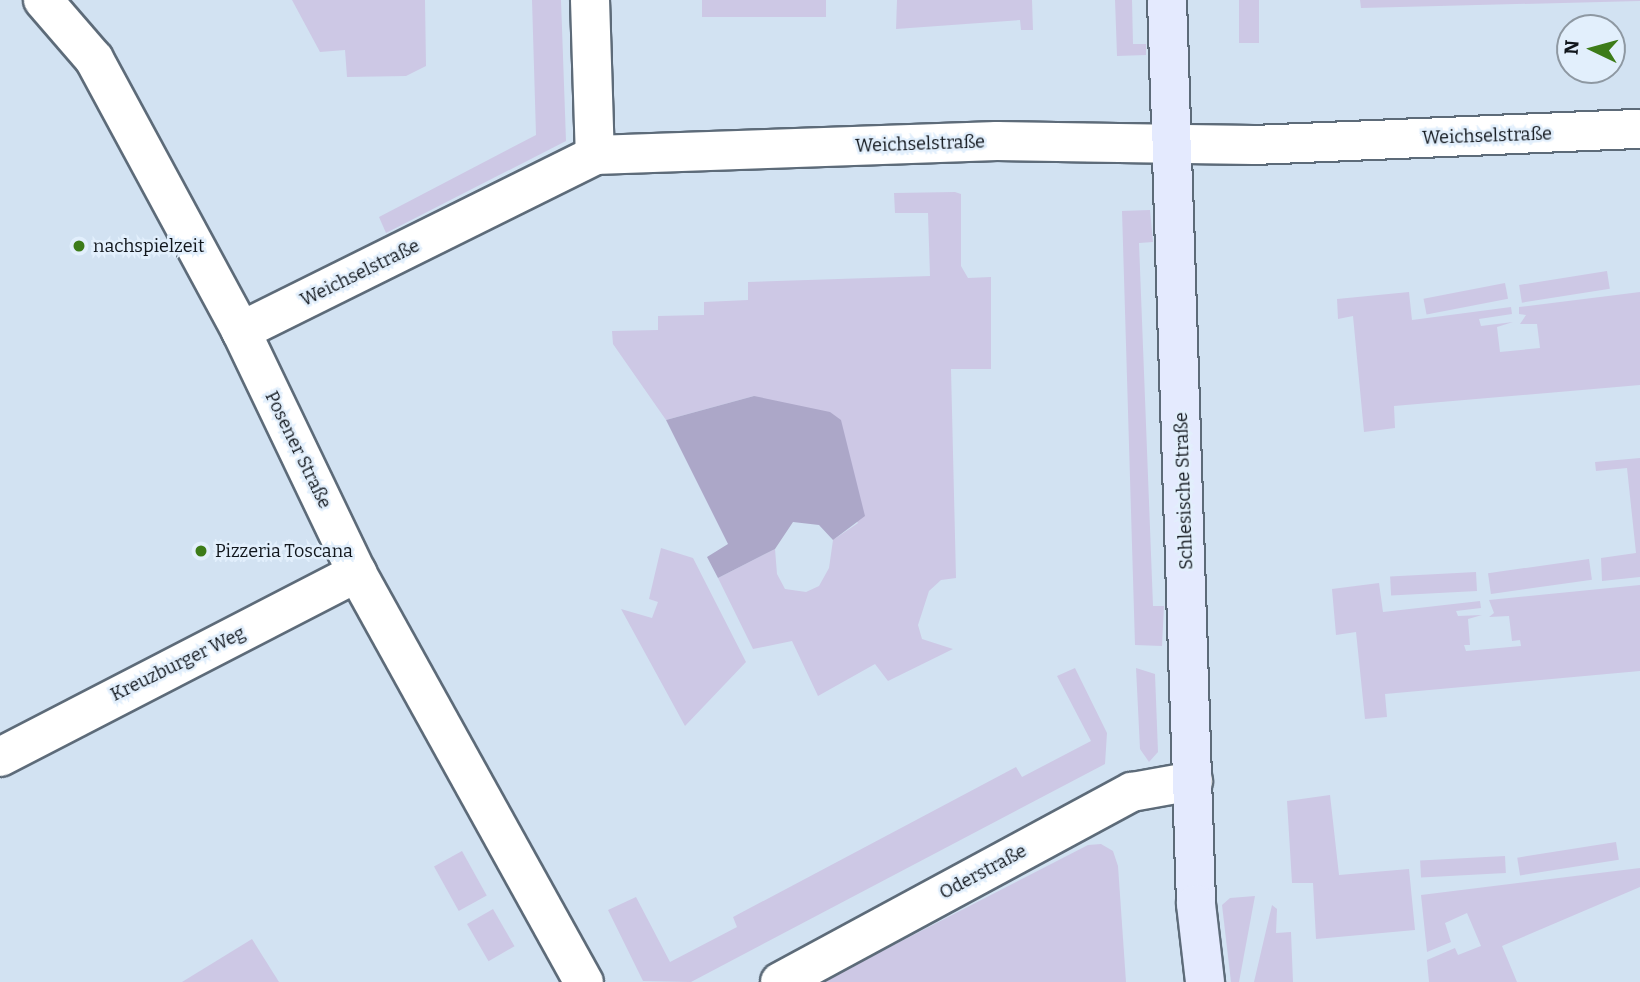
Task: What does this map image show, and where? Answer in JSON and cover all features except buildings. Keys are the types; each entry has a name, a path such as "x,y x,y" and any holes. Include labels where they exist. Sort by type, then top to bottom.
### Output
{"street":[{"name":"Posener Straße","path":"43,0 94,59 241,331 357,573 584,982"},
{"path":"590,0 595,155"},
{"name":"Schlesische Straße","path":"1167,0 1196,904 1206,982"},
{"name":"Weichselstraße","path":"241,331 595,155 997,141 1254,145 1640,129"},
{"name":"Kreuzburger Weg","path":"0,757 357,573"},
{"name":"Oderstraße","path":"780,982 1132,792 1193,781"}],"shaded area":[{"path":"292,0 425,0 426,66 406,76 347,77 345,50 320,52"},
{"path":"532,0 561,0 566,141 386,233 379,217 536,135"},
{"path":"702,0 826,0 826,17 702,17"},
{"path":"897,0 1032,0 1033,30 1021,30 1020,20 896,29"},
{"path":"1115,0 1132,0 1133,44 1146,44 1146,55 1117,56"},
{"path":"1239,0 1259,0 1259,43 1239,43"},
{"path":"1360,0 1640,0 1640,1 1361,8"},
{"path":"894,193 961,194 961,266 968,278 991,277 991,369 951,369 956,578 941,580 929,591 918,625 922,639 953,649 888,681 875,664 818,696 792,641 753,649 718,578 775,549 777,574 785,589 806,592 819,586 829,568 833,540 858,523 754,396 666,420 613,344 612,331 658,330 658,316 704,315 704,302 748,300 748,282 930,276 928,213 895,213"},
{"path":"1150,210 1153,242 1139,243 1153,606 1164,606 1162,646 1135,645 1122,211"},
{"path":"1607,271 1610,289 1522,303 1519,285"},
{"path":"1505,283 1508,299 1427,315 1424,299"},
{"path":"1409,292 1412,320 1511,307 1512,314 1479,319 1481,326 1513,322 1497,327 1500,352 1540,348 1537,324 1520,324 1526,315 1519,314 1519,307 1640,292 1640,385 1394,406 1395,428 1364,432 1353,316 1338,319 1337,299"},
{"path":"754,396 830,412 841,420 865,516 833,540 819,525 793,522 775,549 718,578 707,557 728,544 666,420"},
{"path":"1640,458 1640,577 1602,581 1601,558 1636,553 1627,468 1596,471 1595,462"},
{"path":"661,548 693,558 746,662 685,726 621,609 652,618 658,602 649,599"},
{"path":"1589,559 1592,580 1491,594 1488,573"},
{"path":"1476,572 1477,591 1391,595 1390,577"},
{"path":"1379,583 1383,612 1480,601 1481,608 1456,611 1458,616 1482,615 1468,619 1470,645 1464,645 1466,651 1521,646 1520,640 1512,641 1509,616 1489,617 1494,613 1489,600 1640,585 1640,671 1385,694 1387,717 1365,719 1356,632 1336,635 1332,589"},
{"path":"1075,668 1107,733 1105,764 691,982 643,981 608,910 636,897 670,962 737,927 733,917 1016,767 1022,777 1091,741 1057,676"},
{"path":"1136,668 1155,674 1158,752 1149,762 1140,749"},
{"path":"1330,795 1339,875 1409,869 1415,930 1316,939 1313,883 1292,883 1287,801"},
{"path":"1616,842 1619,860 1520,875 1517,858"},
{"path":"1101,844 1113,851 1118,866 1126,982 822,982 1088,845"},
{"path":"462,851 487,896 459,911 434,867"},
{"path":"1505,856 1506,873 1421,877 1420,860"},
{"path":"1640,868 1640,887 1502,946 1517,982 1429,982 1427,960 1455,948 1458,955 1481,946 1467,913 1445,923 1451,942 1427,952 1421,895"},
{"path":"1255,896 1239,982 1231,982 1222,905 1230,898"},
{"path":"1272,905 1277,909 1276,933 1291,932 1293,982 1254,982"},
{"path":"493,909 514,946 489,961 467,924"},
{"path":"252,939 279,982 182,982"}],"place":[{"name":"nachspielzeit","path":"79,246"},
{"name":"Pizzeria Toscana","path":"201,551"}]}
